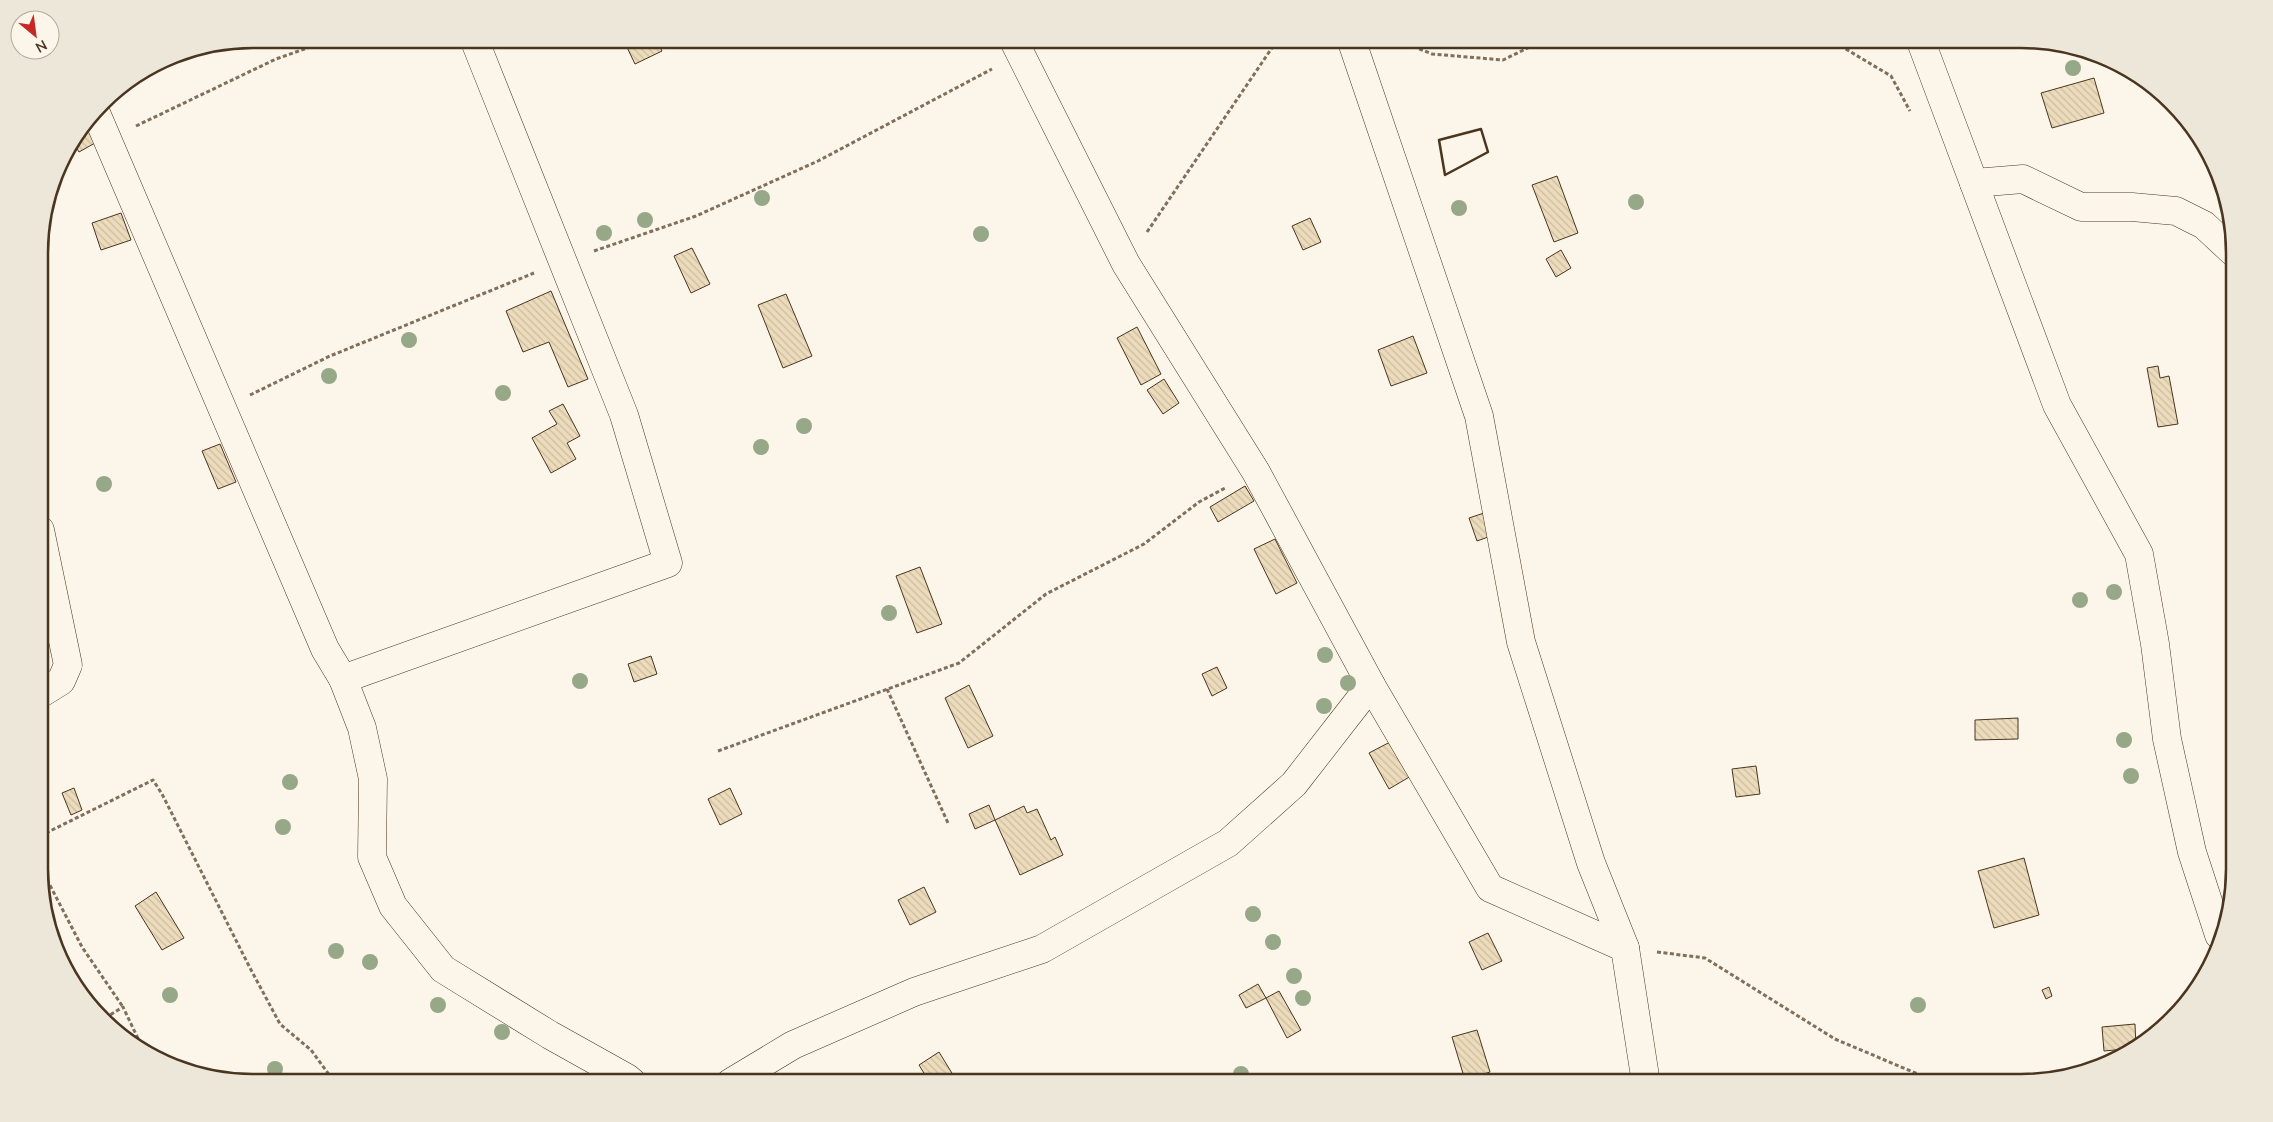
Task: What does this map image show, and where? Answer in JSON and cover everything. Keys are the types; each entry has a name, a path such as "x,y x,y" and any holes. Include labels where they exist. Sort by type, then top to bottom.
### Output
{"street":[{"path":"343,679 668,563 624,415 478,48"},
{"path":"1018,48 1126,264 1256,472 1371,685 1490,888 1625,948"},
{"path":"1354,48 1479,416 1521,642 1591,863 1625,948 1645,1074"},
{"path":"1923,48 2057,405 2140,554 2155,644 2167,739 2192,852 2217,929"},
{"path":"98,117 325,649 343,679 362,728 373,778 372,857 393,906 443,970 550,1036 620,1074"},
{"path":"1974,183 2023,179 2081,207 2132,207 2176,211 2204,225 2225,246"},
{"path":"48,569 68,665 61,681 48,689"},
{"path":"745,1074 793,1045 914,992 1042,949 1228,843 1294,784 1371,685"}],"path":[{"path":"107,140 276,59 307,48"},
{"path":"223,408 330,356 563,261 696,216 818,160 1014,48"},
{"path":"1126,264 1272,48"},
{"path":"1417,48 1432,54 1503,60 1528,48"},
{"path":"1844,48 1891,76 1915,120"},
{"path":"718,750 959,663 1046,594 1144,544 1200,502 1256,472"},
{"path":"887,689 948,823"},
{"path":"48,832 153,780 162,794 280,1024 311,1050 328,1074"},
{"path":"48,881 82,947 123,1007 139,1040"},
{"path":"1625,948 1705,958 1834,1040 1917,1074"},
{"path":"109,1015 123,1007"}],"building":[{"path":"627,48 660,48 662,51 635,64"},
{"path":"2094,78 2104,113 2052,128 2041,93"},
{"path":"88,130 95,143 79,152 76,148"},
{"path":"1557,176 1578,233 1554,242 1532,185"},
{"path":"121,213 131,240 101,250 92,223"},
{"path":"1310,218 1321,242 1303,250 1292,226"},
{"path":"692,248 710,284 691,293 674,256"},
{"path":"1561,250 1571,268 1556,277 1546,259"},
{"path":"551,291 588,379 568,387 549,342 523,352 506,311"},
{"path":"786,294 812,356 783,368 758,305"},
{"path":"1137,327 1161,374 1141,385 1117,338"},
{"path":"1413,336 1427,373 1391,386 1378,350"},
{"path":"2158,366 2160,378 2169,376 2178,424 2158,427 2147,368"},
{"path":"1164,379 1179,403 1163,414 1147,390"},
{"path":"563,404 580,436 567,443 576,459 551,473 532,438 557,424 549,411"},
{"path":"220,444 236,482 218,489 202,451"},
{"path":"1245,486 1254,501 1218,522 1210,507"},
{"path":"1484,513 1491,536 1477,541 1469,518"},
{"path":"1275,539 1297,583 1276,594 1254,549"},
{"path":"920,567 942,624 917,633 896,576"},
{"path":"651,656 657,674 634,682 628,664"},
{"path":"1217,667 1227,688 1212,696 1202,674"},
{"path":"969,685 993,736 968,748 945,698"},
{"path":"2018,718 2018,739 1975,740 1975,720"},
{"path":"1392,741 1411,776 1389,789 1369,753"},
{"path":"1756,766 1760,794 1736,797 1732,769"},
{"path":"74,788 82,810 71,815 62,793"},
{"path":"730,788 742,814 720,825 708,799"},
{"path":"989,805 995,820 975,829 969,814"},
{"path":"1024,806 1027,813 1037,809 1051,840 1055,837 1063,855 1020,875 995,820"},
{"path":"2024,858 2039,915 1994,928 1978,871"},
{"path":"924,887 936,912 910,925 898,900"},
{"path":"156,892 184,938 162,950 135,906"},
{"path":"1488,933 1502,961 1482,970 1469,942"},
{"path":"1258,984 1266,998 1246,1008 1239,995"},
{"path":"2049,987 2052,996 2046,999 2042,990"},
{"path":"1279,991 1301,1030 1287,1038 1266,998"},
{"path":"2135,1024 2136,1039 2118,1050 2104,1051 2102,1027"},
{"path":"1477,1030 1490,1072 1484,1074 1463,1074 1452,1037"},
{"path":"939,1052 952,1074 924,1074 919,1065"}],"wall":[{"path":"1481,129 1488,152 1445,175 1439,140 1481,129"}]}
